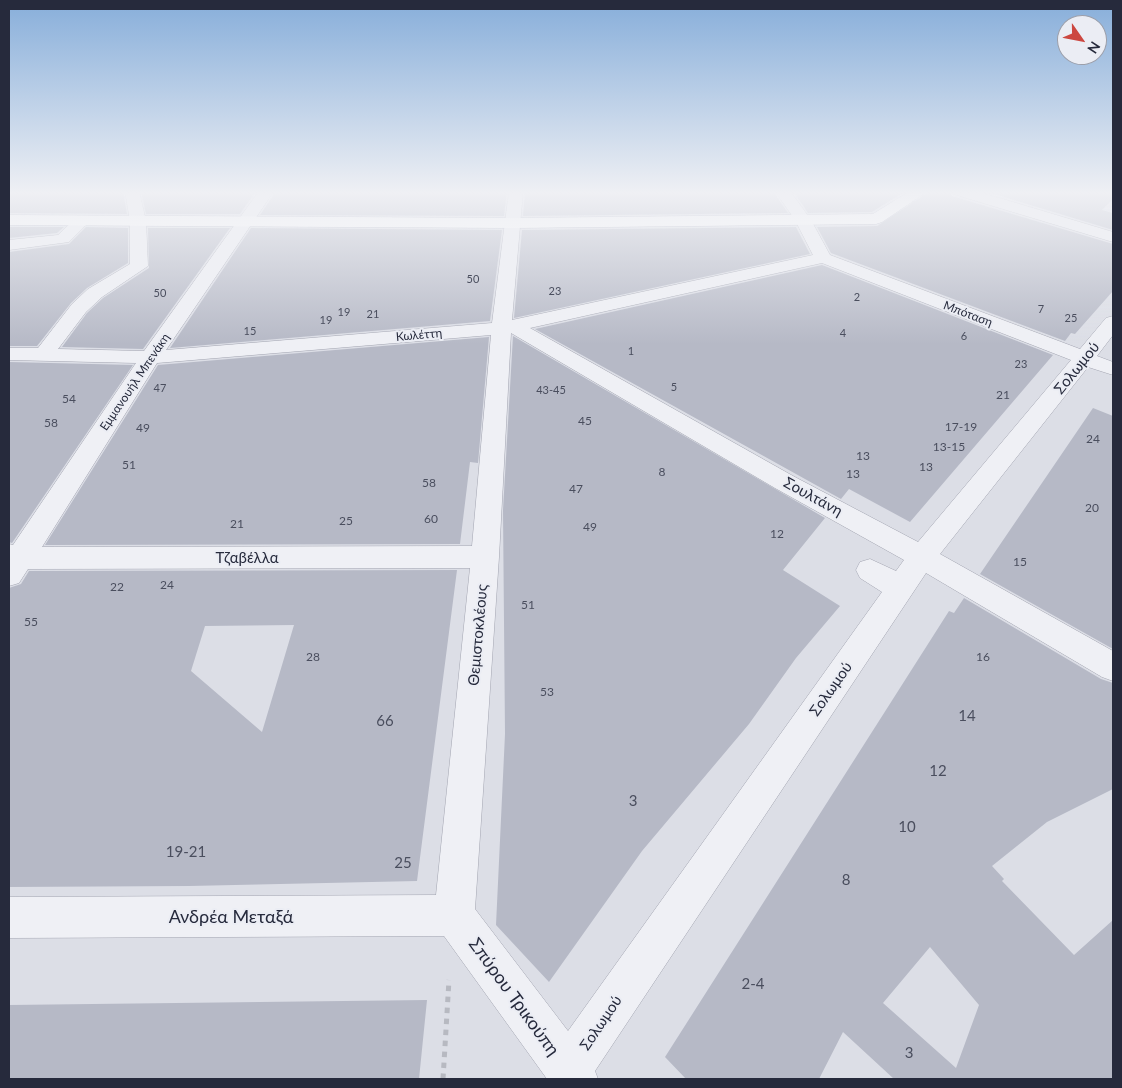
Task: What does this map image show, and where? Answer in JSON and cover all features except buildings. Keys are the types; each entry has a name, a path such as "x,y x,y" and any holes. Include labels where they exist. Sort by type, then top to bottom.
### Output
{"street":[{"path":"9,245 38,242"},
{"path":"44,354 79,308 95,293 139,266 138,242"},
{"name":"Εμμανουήλ Μπενάκη","path":"13,563 150,357 233,242"},
{"name":"Θεμιστοκλέους","path":"454,915 507,327 512,242"},
{"path":"814,242 823,258"},
{"name":"Κωλέττη","path":"9,354 150,357 507,327 823,258"},
{"name":"Μπόταση","path":"823,258 1113,369"},
{"name":"Σολωμού","path":"571,1075 922,557 1113,322"},
{"name":"Σουλτάνη","path":"507,327 922,557 1113,667"},
{"name":"Τζαβέλλα","path":"13,563 485,557"},
{"path":"870,570 900,588"},
{"name":"Ανδρέα Μεταξά","path":"9,918 454,915"},
{"name":"Σπύρου Τρικούπη","path":"454,915 571,1075"}],"path":[{"path":"443,1079 454,915"}]}
